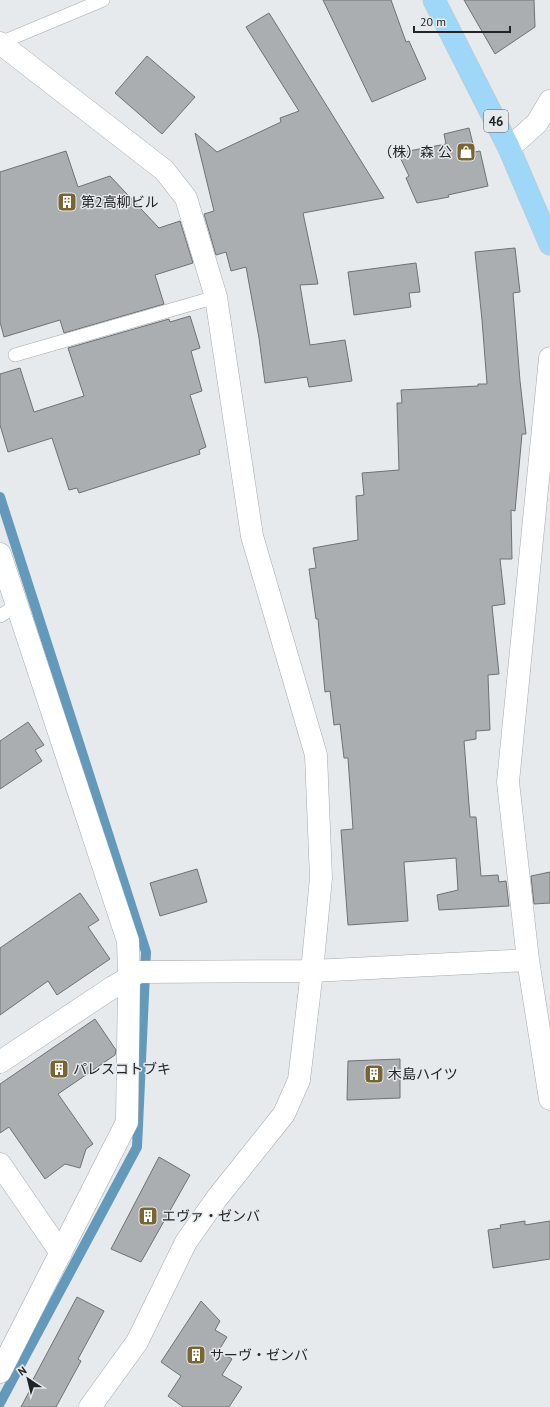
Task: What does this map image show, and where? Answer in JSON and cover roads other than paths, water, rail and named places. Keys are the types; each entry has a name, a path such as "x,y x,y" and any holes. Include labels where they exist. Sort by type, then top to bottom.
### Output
{"main road":[{"name":"46","path":"434,0 510,148 550,244"}],"street":[{"path":"0,43 164,170 186,198 216,297 252,536 316,755 321,878 299,1080 284,1114 217,1198 186,1242 137,1342 90,1407"},
{"path":"510,148 538,123 550,101"},
{"path":"550,358 508,782 528,960 550,1099"},
{"path":"0,554 8,611 128,941 134,975 127,1122 0,1372"},
{"path":"0,1062 134,975 160,972 312,971 528,960"},
{"path":"0,1164 61,1252"}],"lane":[{"path":"0,43 103,0"},
{"path":"15,355 216,297"}],"waterway":[{"path":"0,497 146,952 137,1147 0,1403"}],"place":[{"name":"（株）森 公","path":"466,152"},
{"name":"第2高柳ビル","path":"67,202"},
{"name":"パレスコトブキ","path":"59,1069"},
{"name":"木島ハイツ","path":"374,1074"},
{"name":"エヴァ・ゼンバ","path":"148,1216"},
{"name":"サーヴ・ゼンバ","path":"196,1355"}]}
